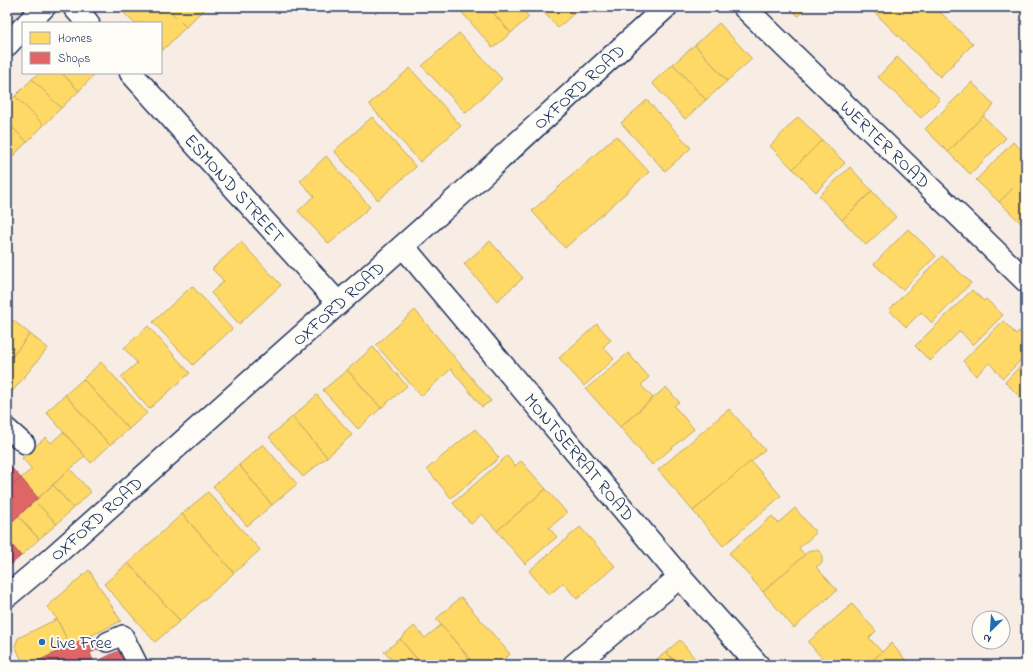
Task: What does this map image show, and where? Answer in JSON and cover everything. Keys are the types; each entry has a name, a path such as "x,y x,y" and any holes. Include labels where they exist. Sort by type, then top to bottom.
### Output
{"street":[{"path":"29,22 44,7"},
{"path":"74,7 87,22"},
{"name":"WERTER ROAD","path":"744,7 1026,281"},
{"name":"OXFORD ROAD","path":"7,596 50,560 403,246 659,9"},
{"path":"7,45 22,29"},
{"name":"ESMOND STREET","path":"132,74 338,303"},
{"name":"MONTSERRAT ROAD","path":"403,246 680,577 758,665"},
{"path":"574,665 680,577"}],"lane":[{"path":"7,428 24,444"},
{"path":"107,642 123,635 138,665"}],"shaded area":[{"path":"7,7 27,7 7,27"}],"building: Homes":[{"path":"118,7 166,7 186,27 162,51 162,22 133,22"},
{"path":"166,7 206,7 186,27"},
{"path":"457,7 488,7 511,33 493,48"},
{"path":"488,7 520,7 529,17 511,33"},
{"path":"539,7 581,7 558,28"},
{"path":"790,7 807,7 798,16"},
{"path":"869,7 935,7 973,44 940,77"},
{"path":"719,23 752,59 727,81 695,45"},
{"path":"459,33 502,79 466,113 422,66"},
{"path":"695,45 727,81 706,100 673,64"},
{"path":"897,57 940,99 921,118 878,77"},
{"path":"673,64 706,100 685,119 652,83"},
{"path":"410,68 461,126 420,162 369,104"},
{"path":"38,74 63,74 79,91 61,108 32,79"},
{"path":"63,74 91,74 93,76 79,91"},
{"path":"32,79 61,108 44,125 15,96"},
{"path":"972,82 994,105 948,152 925,129"},
{"path":"15,96 44,125 27,142 7,122 7,104"},
{"path":"647,100 691,148 665,171 621,123"},
{"path":"983,116 1006,138 970,174 948,152"},
{"path":"372,117 416,167 378,200 334,151"},
{"path":"798,117 822,140 793,169 770,146"},
{"path":"7,122 27,142 10,159 7,156"},
{"path":"616,136 649,172 565,248 532,211"},
{"path":"822,140 845,163 816,192 793,169"},
{"path":"1013,142 1026,154 1026,175 999,202 976,180"},
{"path":"326,156 370,207 329,244 298,211 314,196 300,181"},
{"path":"850,167 872,191 842,220 819,196"},
{"path":"1026,175 1026,222 1023,225 999,202"},
{"path":"872,191 896,217 866,245 842,220"},
{"path":"908,229 936,256 902,290 874,264"},
{"path":"490,241 523,278 497,301 464,264"},
{"path":"241,242 281,285 239,324 211,293 224,281 212,269"},
{"path":"942,256 971,283 932,323 921,312 906,327 889,310"},
{"path":"192,286 232,329 193,365 153,322"},
{"path":"972,290 984,301 986,299 1003,315 973,345 960,331 930,361 915,346"},
{"path":"415,310 491,401 482,407 451,369 421,396 376,345"},
{"path":"13,320 30,334 7,363 7,327"},
{"path":"1003,321 1016,334 1019,331 1026,339 1026,355 1003,378 989,363 976,376 963,361"},
{"path":"597,324 611,340 603,347 614,359 584,386 559,358"},
{"path":"148,326 190,373 149,409 121,377 137,363 124,348"},
{"path":"30,334 48,348 11,393 7,389 7,363"},
{"path":"373,347 407,386 381,408 347,370"},
{"path":"628,353 649,377 641,385 653,398 620,427 586,389"},
{"path":"1026,360 1026,403 1005,382"},
{"path":"101,362 147,413 129,429 83,379"},
{"path":"347,370 381,408 358,429 323,390"},
{"path":"83,379 129,429 110,445 65,395"},
{"path":"666,387 679,402 674,406 694,429 652,465 620,427"},
{"path":"65,395 110,445 91,463 46,412"},
{"path":"317,395 352,435 327,457 292,417"},
{"path":"729,409 765,450 693,511 658,470"},
{"path":"292,417 327,457 303,477 269,437"},
{"path":"475,429 499,458 451,498 427,469"},
{"path":"63,432 85,456 38,498 21,478 32,469 22,458 46,437 51,443"},
{"path":"263,444 297,484 272,505 239,465"},
{"path":"507,456 515,466 521,461 546,489 497,531 482,514 471,524 453,503"},
{"path":"751,461 781,496 723,546 693,511"},
{"path":"239,465 272,505 247,526 213,486"},
{"path":"70,469 91,492 73,508 53,485"},
{"path":"53,485 73,508 57,524 35,501"},
{"path":"546,489 567,513 549,528 557,537 525,564 497,531"},
{"path":"208,492 260,550 234,573 182,514"},
{"path":"35,501 57,524 39,539 18,516"},
{"path":"795,508 816,533 799,548 805,555 763,592 729,553 772,516 778,523"},
{"path":"182,514 234,573 180,621 128,563"},
{"path":"18,516 39,539 21,556 7,539 7,526"},
{"path":"580,527 615,566 577,599 563,583 549,595 529,571"},
{"path":"810,550 818,550 822,555 822,563 816,567 837,590 794,628 763,592"},
{"path":"128,563 180,621 155,642 104,584"},
{"path":"89,570 121,621 70,646 57,619 47,607"},
{"path":"461,597 510,654 498,665 475,665 436,619"},
{"path":"852,604 876,631 869,638 882,652 867,665 828,665 808,642"},
{"name":"Live Free","path":"57,619 70,646 30,665 24,665 15,646 18,638"},
{"path":"441,625 475,665 422,665 400,639 414,626 425,638"},
{"path":"400,639 422,665 389,665 393,661 384,652"},
{"path":"680,640 700,665 678,665 666,652"},
{"path":"891,643 910,665 867,665 882,652"},
{"path":"666,652 678,665 656,665 653,662"}],"building: Shops":[{"path":"7,463 21,478 7,491"},
{"path":"21,478 38,498 7,526 7,491"},
{"path":"7,539 21,556 7,568"},
{"path":"92,635 99,649 90,653 94,663 89,665 30,665"},
{"path":"124,648 133,665 89,665 94,663"}],"place":[{"name":"Live Free","path":"42,642"}]}
